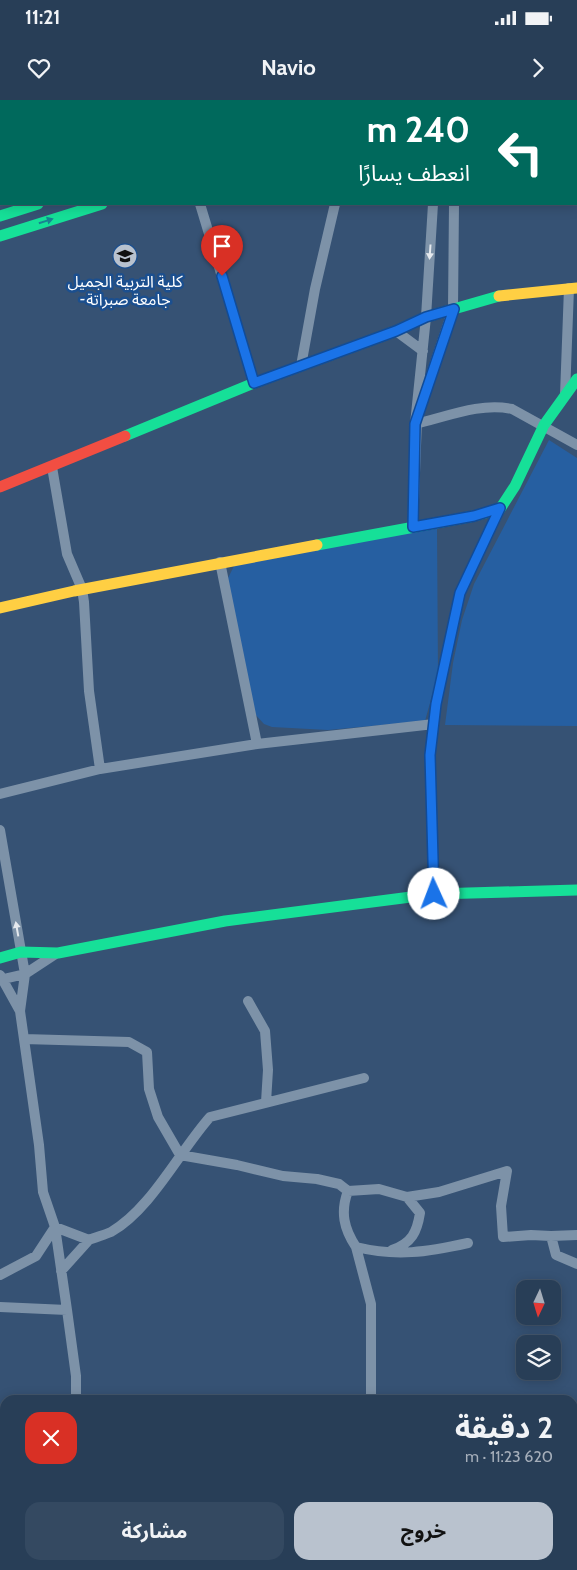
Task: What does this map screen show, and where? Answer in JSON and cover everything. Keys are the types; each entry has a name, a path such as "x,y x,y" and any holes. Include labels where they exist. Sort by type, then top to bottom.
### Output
{"street":[{"path":"0,236 99,205"},
{"path":"200,205 254,383"},
{"path":"301,366 315,290 335,205"},
{"path":"413,527 415,424 426,317 433,205"},
{"path":"415,424 454,309 454,205"},
{"path":"0,216 21,206 25,228"},
{"path":"0,487 254,383 396,331 426,317 504,295 573,288 565,395"},
{"path":"396,331 423,351"},
{"path":"434,894 430,755 434,724 460,593 500,508 515,486 544,425 577,379"},
{"path":"415,424 492,406 512,409 577,444"},
{"path":"52,467 67,554 82,589 89,691 100,769"},
{"path":"0,608 82,589 220,562 474,516 500,508"},
{"path":"220,562 257,744"},
{"path":"0,794 100,769 257,744 434,724"},
{"path":"0,830 25,974 20,1011 39,1144 43,1192 55,1227 76,1376 76,1395"},
{"path":"0,958 21,952 58,953 225,921 434,894 577,890"},
{"path":"20,1011 1,978 25,974 58,953"},
{"path":"248,1001 265,1031 268,1070 266,1102"},
{"path":"24,1039 129,1042 147,1052 149,1089 158,1116 180,1155"},
{"path":"61,1271 89,1240 111,1231 132,1214 154,1191 210,1117 364,1078"},
{"path":"180,1155 237,1165 283,1176 317,1179 339,1184 348,1191 379,1189 407,1197 439,1192 506,1171 501,1206 504,1237 577,1235"},
{"path":"348,1191 343,1206 346,1232 356,1247 371,1304 371,1395"},
{"path":"382,1253 402,1246 417,1231 420,1213 407,1197"},
{"path":"55,1227 89,1240"},
{"path":"0,1275 36,1256 55,1227"},
{"path":"551,1236 556,1255 577,1264"},
{"path":"356,1247 382,1253 433,1251 468,1243"},
{"path":"0,1308 67,1310"}],"shaded area":[{"path":"549,440 577,458 577,726 445,725 453,663 462,620 474,584"},
{"path":"437,527 438,674 425,721 328,730 272,727 264,724 254,713 227,580 234,566"}],"traffic: fast":[{"path":"0,216 35,205"},
{"path":"0,236 99,205"},
{"path":"125,436 254,383 396,331 426,317 499,296"},
{"path":"317,545 474,516 500,509 515,486 544,425 577,379"},
{"path":"0,958 21,952 58,953 225,921 434,894 577,890"}],"traffic: slow":[{"path":"499,296 577,288"},
{"path":"0,608 74,591 317,545"}],"traffic: jam":[{"path":"0,487 125,436"}],"place":[{"name":"كلية التربية الجميل -جامعة صبراتة","path":"125,256"}],"route":[{"path":"222,276 254,383 396,331 426,317 454,309 415,424 413,527 474,516 500,508 460,593 436,704 430,755 434,894"}]}
